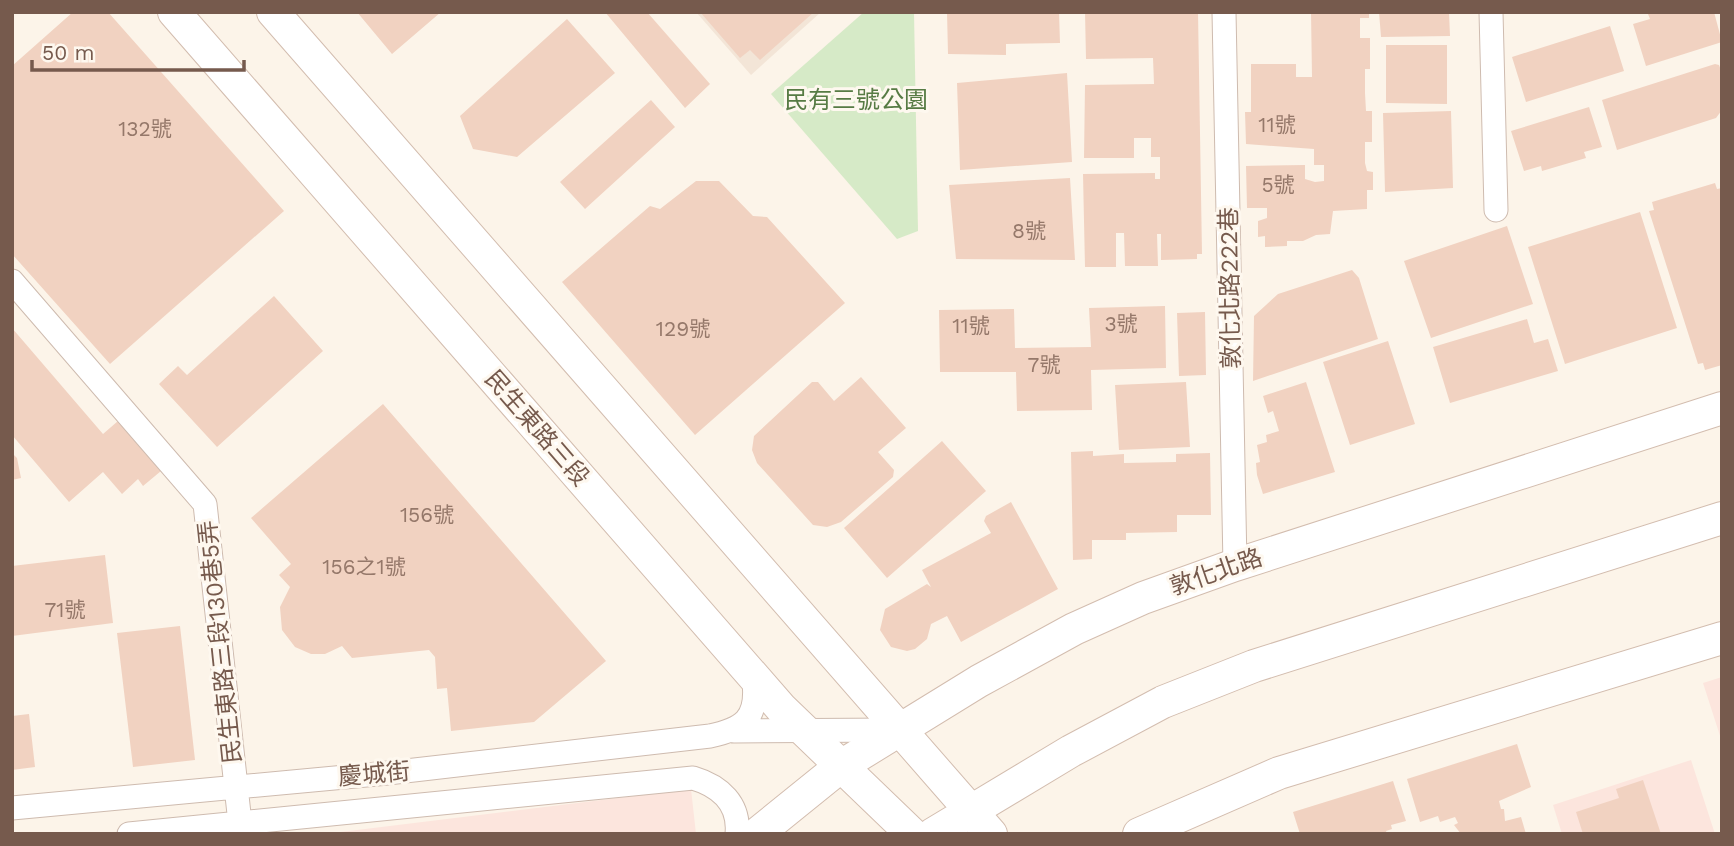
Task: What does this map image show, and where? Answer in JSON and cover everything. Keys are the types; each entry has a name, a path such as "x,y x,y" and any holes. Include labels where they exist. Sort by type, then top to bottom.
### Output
{"main road":[{"name":"民生東路三段","path":"174,12 739,660 803,730 912,834"},
{"path":"273,12 991,834"},
{"name":"敦化北路","path":"757,834 841,766 997,670 1074,629 1143,598 1235,565 1722,408"},
{"path":"933,834 1163,702 1254,666 1722,518"},
{"path":"1139,834 1279,773 1722,638"}],"street":[{"name":"敦化北路222巷","path":"1224,12 1235,565"},
{"path":"1491,12 1496,210"},
{"name":"民生東路三段130巷5弄","path":"12,281 205,504 240,823"},
{"path":"734,731 746,722 756,696 754,682 739,660"},
{"name":"慶城街","path":"12,808 401,771 734,731 899,730"},
{"name":"慶城街","path":"128,834 693,778 711,783 731,802 736,815 737,834"}],"shaded area":[{"path":"696,12 821,12 751,75"},
{"path":"1722,677 1722,742 1703,683"},
{"path":"1691,760 1715,834 1562,834 1553,805"},
{"path":"691,789 696,834 324,834 357,830"}],"green space":[{"name":"民有三號公園","path":"864,12 914,12 918,231 897,239 771,94"}],"building":[{"path":"73,12 108,12 284,211 110,364 12,254 12,66"},
{"path":"357,12 441,12 392,54"},
{"path":"605,12 647,12 710,84 685,108"},
{"path":"700,12 814,12 760,60 750,50 740,58"},
{"path":"947,12 1059,12 1060,43 1006,44 1006,55 948,54"},
{"path":"1085,12 1198,12 1202,254 1197,254 1197,259 1161,260 1161,234 1157,234 1158,266 1125,266 1124,233 1116,233 1116,267 1085,267 1083,174 1155,173 1155,179 1160,179 1160,157 1151,157 1151,138 1134,138 1134,158 1084,158 1085,85 1154,84 1153,58 1086,59"},
{"path":"1311,12 1369,12 1369,18 1360,18 1360,38 1370,38 1370,69 1365,69 1365,93 1366,111 1372,111 1372,142 1365,142 1365,163 1367,171 1373,172 1373,190 1367,190 1367,209 1333,211 1330,234 1316,235 1303,241 1287,241 1287,246 1265,247 1265,236 1258,237 1258,221 1267,218 1267,208 1247,208 1246,166 1305,165 1305,179 1315,182 1324,181 1324,165 1314,165 1314,149 1246,144 1245,112 1251,112 1251,64 1296,64 1296,77 1312,77"},
{"path":"1379,12 1449,12 1450,36 1381,37"},
{"path":"1714,12 1722,42 1646,66 1633,24 1650,19 1648,14"},
{"path":"567,19 615,73 517,157 473,149 460,116"},
{"path":"1610,26 1624,71 1526,102 1512,57"},
{"path":"1386,45 1447,45 1447,104 1386,103"},
{"path":"1715,64 1719,65 1722,73 1722,110 1716,118 1617,150 1602,100"},
{"path":"1067,73 1072,162 960,170 957,83"},
{"path":"651,100 675,127 585,209 560,182"},
{"path":"1589,107 1602,147 1584,152 1586,158 1542,171 1541,166 1524,171 1511,131"},
{"path":"1451,111 1453,188 1385,192 1383,113"},
{"path":"1070,178 1075,260 956,259 949,185"},
{"path":"696,181 719,181 753,216 767,217 845,303 695,435 562,282 650,206 660,209"},
{"path":"1715,183 1717,189 1722,188 1722,365 1705,370 1703,363 1698,364 1649,211 1654,210 1652,202"},
{"path":"1640,212 1677,328 1565,364 1528,247"},
{"path":"1507,226 1533,304 1431,338 1404,261"},
{"path":"1352,270 1359,278 1378,339 1253,381 1254,316 1278,294"},
{"path":"274,296 323,351 217,447 159,384 178,366 187,375"},
{"path":"1165,306 1166,368 1091,370 1092,410 1017,411 1016,372 940,372 939,310 1014,309 1015,348 1091,347 1089,308"},
{"path":"1205,312 1206,375 1179,376 1177,313"},
{"path":"1527,319 1534,343 1548,339 1558,371 1450,403 1433,347"},
{"path":"12,328 103,434 118,421 161,471 143,486 138,479 122,494 103,472 69,502 12,435"},
{"path":"1388,341 1415,424 1350,445 1323,362"},
{"path":"861,377 906,428 878,452 894,470 893,477 841,522 827,527 813,525 757,463 752,450 754,436 812,382 818,382 834,401"},
{"path":"1186,382 1190,447 1119,450 1115,385"},
{"path":"1306,382 1335,472 1263,494 1257,475 1256,463 1260,462 1257,445 1267,442 1266,435 1279,431 1273,411 1268,413 1263,396"},
{"path":"383,404 606,661 534,722 451,731 447,688 437,689 435,657 429,650 352,658 342,646 325,654 311,654 295,647 282,630 280,607 290,587 279,575 291,564 251,518"},
{"path":"942,441 986,491 887,578 844,528"},
{"path":"1093,451 1093,456 1124,454 1124,463 1176,462 1176,454 1210,453 1211,515 1177,515 1177,532 1126,533 1126,540 1092,540 1092,559 1073,560 1071,452"},
{"path":"12,453 17,458 21,478 12,480"},
{"path":"1011,502 1058,589 961,642 947,616 931,624 927,639 915,649 907,651 891,647 880,630 885,609 927,584 931,587 922,570 991,533 984,521 986,516"},
{"path":"105,555 113,623 12,636 12,566"},
{"path":"180,626 195,760 133,767 117,633"},
{"path":"29,714 35,767 12,770 12,716"},
{"path":"1517,744 1531,787 1499,801 1501,809 1504,809 1505,821 1521,817 1526,834 1461,834 1454,825 1458,823 1455,817 1440,822 1438,816 1420,822 1407,779"},
{"path":"1643,780 1661,834 1583,834 1576,812 1619,798 1616,789"},
{"path":"1393,781 1406,821 1391,825 1392,829 1386,831 1387,834 1300,834 1293,812"}]}
